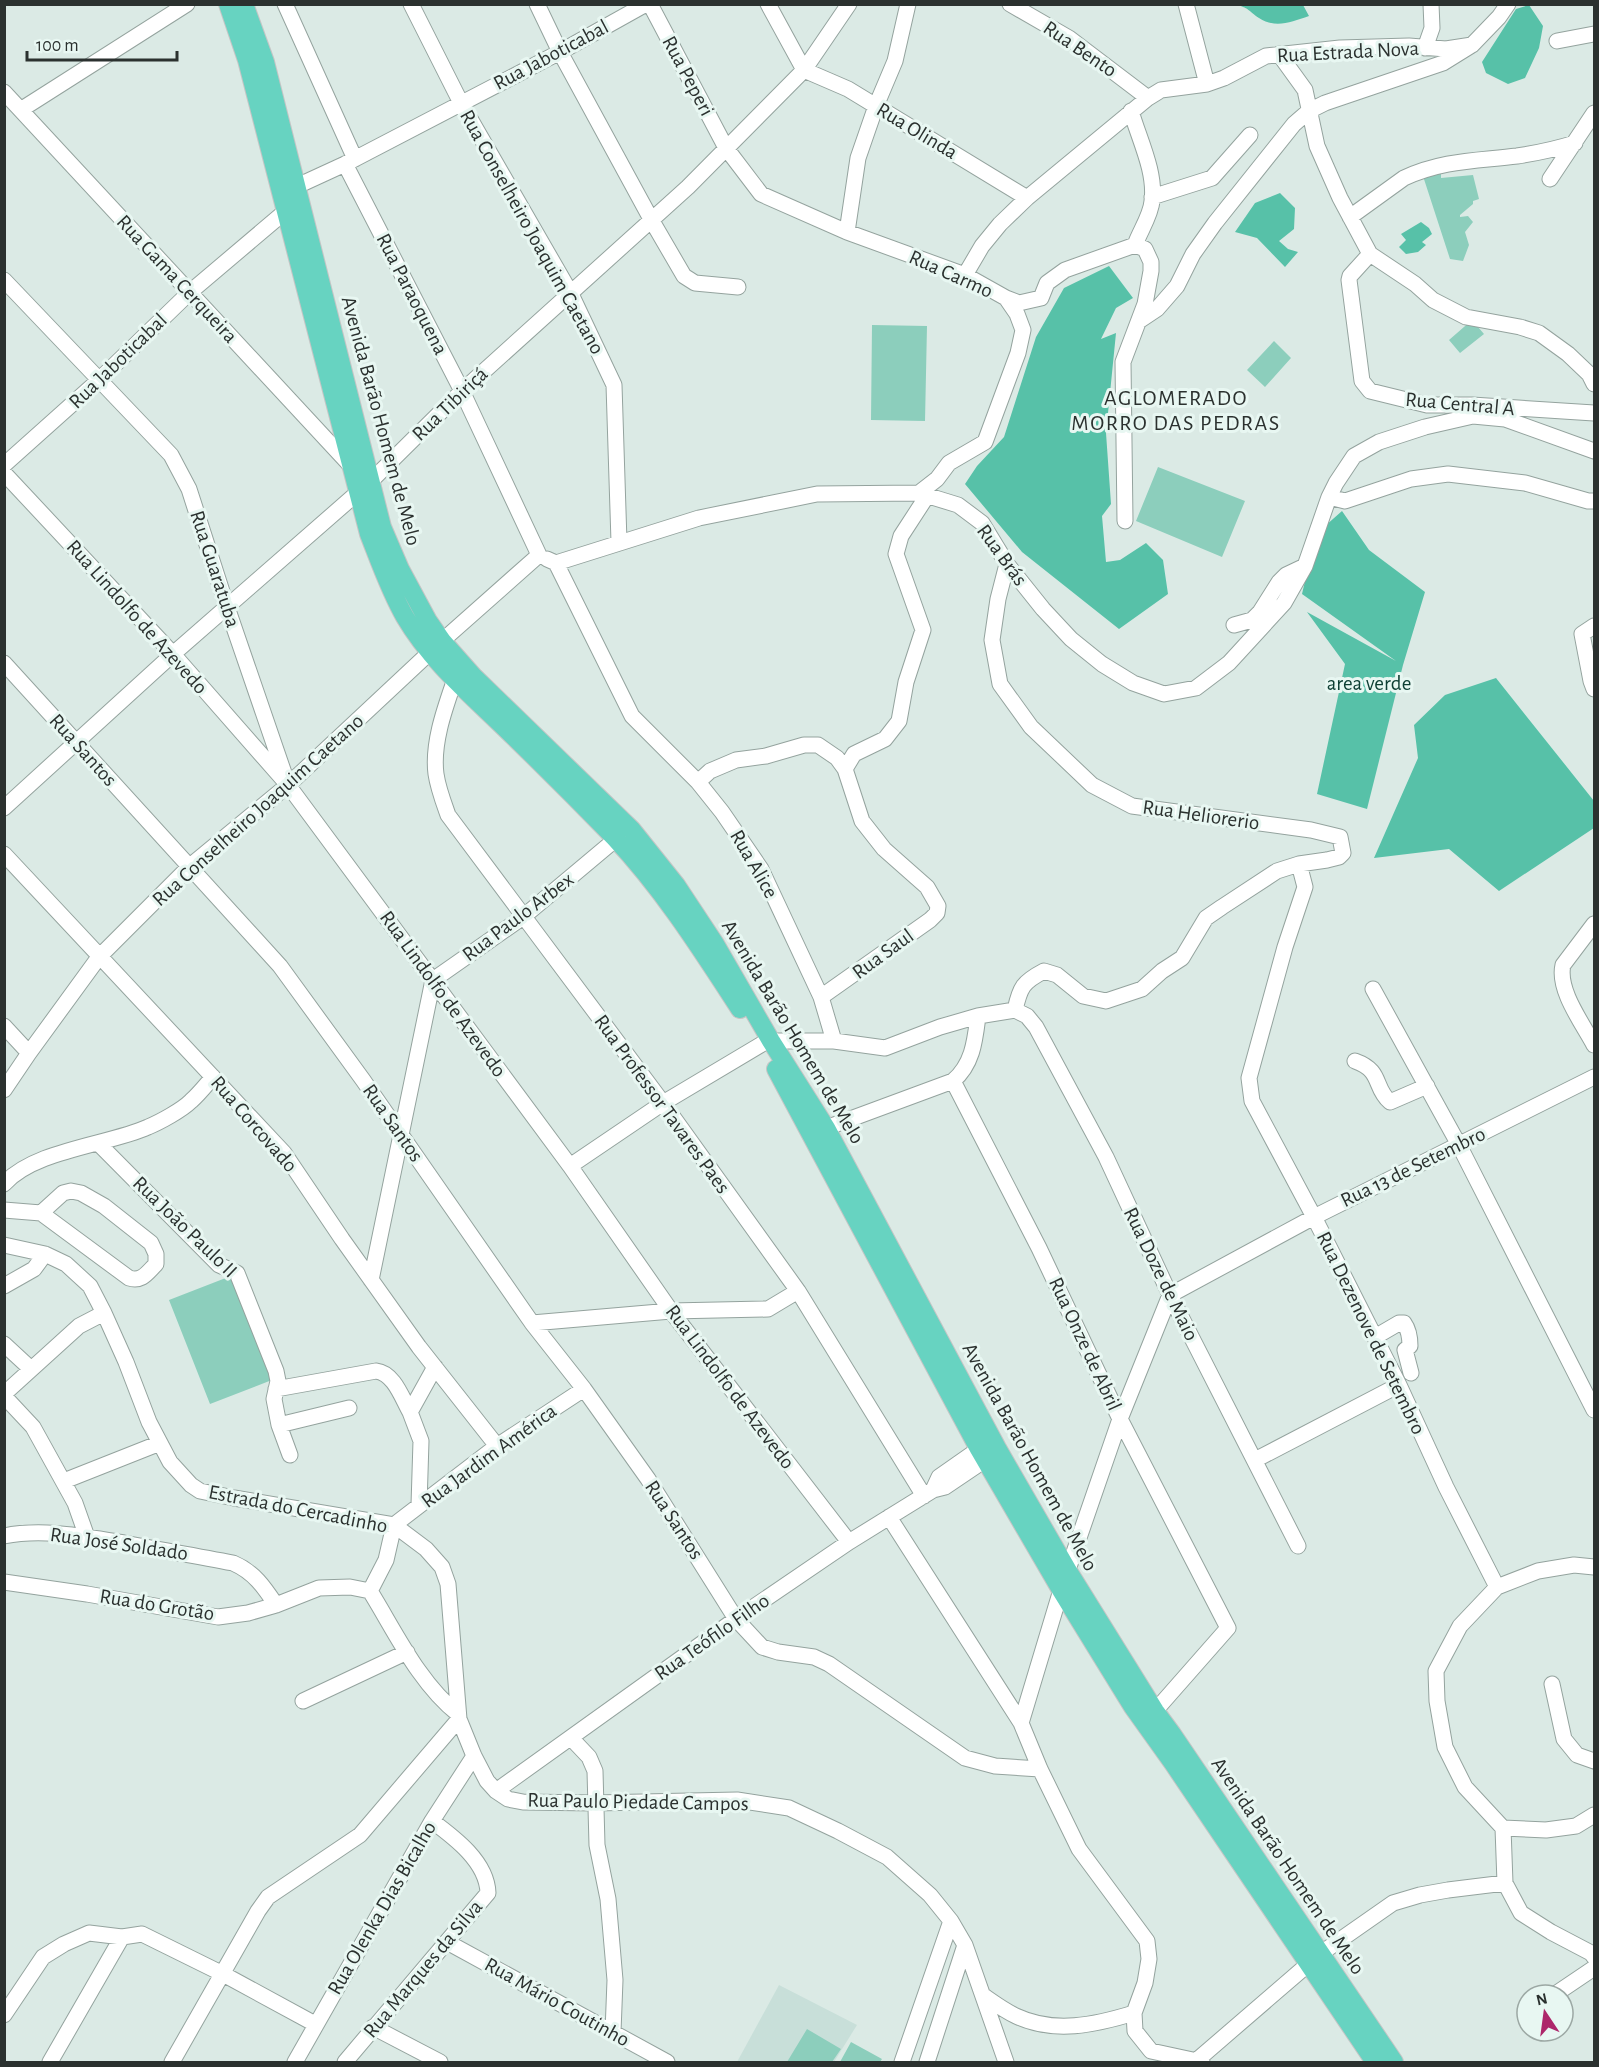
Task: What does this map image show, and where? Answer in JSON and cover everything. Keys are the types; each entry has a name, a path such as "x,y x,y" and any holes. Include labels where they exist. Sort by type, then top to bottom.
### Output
{"main road":[{"name":"Avenida Barão Homem de Melo","path":"228,4 247,60 287,210 350,465 364,486"},
{"name":"Avenida Barão Homem de Melo","path":"244,4 265,62 295,187 364,486 369,534 385,576 405,618 436,647 473,676 632,830 676,885 715,944 982,1455 1061,1590 1133,1707 1314,1960 1394,2062"},
{"name":"Avenida Barão Homem de Melo","path":"436,647 455,679 616,839 664,894 794,1077 826,1128 988,1432 1068,1572 1314,1960 1374,2062"},
{"path":"1133,1707 1144,1715 1155,1711"}],"street":[{"path":"22,109 187,4"},
{"name":"Rua Paraoquena","path":"285,4 350,161 539,555"},
{"name":"Rua Conselheiro Joaquim Caetano","path":"411,4 461,103 570,292 614,385 619,542"},
{"path":"537,4 560,52 684,276 695,283 738,287"},
{"name":"Rua Jaboticabal","path":"295,187 350,161 648,4"},
{"name":"Rua Peperi","path":"648,4 726,148"},
{"path":"768,4 804,70"},
{"name":"Rua Tibiriçá","path":"4,808 173,654 364,486 570,292 652,221 804,70 849,4"},
{"path":"847,232 858,158 895,61 908,4"},
{"name":"Rua Bento","path":"1010,4 1069,38 1148,98"},
{"path":"1186,4 1207,84"},
{"path":"1425,48 1432,28 1431,4"},
{"path":"1139,321 1156,309 1177,286 1193,254 1221,215 1294,124 1309,111 1344,96 1443,63 1472,45 1499,17 1508,4"},
{"path":"1557,40 1594,34"},
{"name":"Rua Estrada Nova","path":"965,275 988,238 1027,198 1131,111 1161,90 1207,84 1224,78 1266,56 1279,54 1340,48 1446,49 1472,45"},
{"path":"1279,54 1305,90 1317,146 1340,198 1370,254 1415,284 1432,300 1466,317 1539,333 1568,354 1588,374 1594,384"},
{"name":"Rua Olinda","path":"804,70 848,89 1027,198"},
{"name":"Rua Gama Cerqueira","path":"4,92 350,465"},
{"path":"1131,111 1153,187 1152,203 1135,244"},
{"path":"1550,179 1594,113"},
{"path":"1152,198 1212,177 1250,135"},
{"path":"1350,217 1404,177 1413,173 1450,162 1549,151 1575,143"},
{"name":"Rua Carmo","path":"726,148 762,194 847,232 965,275 1006,298 1017,314 1023,330 1018,354 985,442 948,463 923,495 901,536 896,554 923,630 906,682 899,721 885,739 854,754 845,769"},
{"name":"Rua Jaboticabal","path":"4,465 99,380 189,293 287,210"},
{"path":"1006,298 1019,303 1041,298 1047,283 1065,270 1135,244 1145,249 1151,262 1145,304 1123,362 1125,521"},
{"name":"Rua Central A","path":"1370,254 1349,280 1362,381 1370,391 1432,406 1472,405 1594,413"},
{"name":"Rua Guaratuba","path":"4,279 171,455 189,489 288,784"},
{"path":"1431,426 1432,406"},
{"name":"Rua Brás","path":"556,563 699,518 817,494 923,495 958,505 982,523 1007,564 1043,609 1071,639 1102,664 1133,683 1164,694 1196,688 1229,663 1284,603 1305,566 1329,497 1354,456 1379,441 1473,416 1505,419 1594,451"},
{"name":"Rua Lindolfo de Azevedo","path":"4,473 173,654 288,784 570,1166 671,1311 849,1542"},
{"path":"1329,497 1345,501 1411,479 1448,474 1526,483 1594,501"},
{"path":"539,555 556,563"},
{"name":"Rua Conselheiro Joaquim Caetano","path":"4,1090 99,957 190,866 288,784 539,555"},
{"name":"Rua Alice","path":"556,563 632,716 698,782 723,812 761,869 821,998 834,1041"},
{"name":"Rua Heliorerio","path":"1007,564 998,599 992,640 1000,684 1031,727 1092,785 1132,806 1311,830 1340,837 1343,852 1339,857 1299,864"},
{"path":"1233,625 1252,620 1260,612 1279,582 1286,575 1305,566"},
{"path":"1588,630 1590,681 1594,688"},
{"name":"Rua Santos","path":"4,663 280,966 401,1134 532,1323 584,1389 648,1479 736,1619 762,1647 778,1652 814,1657 829,1664 964,1758 995,1766 1040,1769"},
{"name":"Rua Professor Tavares Paes","path":"455,679 442,716 436,772 447,815 663,1103 798,1291 928,1493"},
{"path":"446,706 471,695"},
{"path":"698,782 710,771 736,760 765,756 804,745 818,745 837,758 845,769"},
{"name":"Rua Saul","path":"821,998 930,920 937,913 938,906 927,887 884,849 862,821 845,769"},
{"name":"Rua Paulo Arbex","path":"433,980 523,917 616,839"},
{"name":"Rua Corcovado","path":"4,854 284,1153 371,1280 497,1446"},
{"path":"570,1166 663,1103 767,1042 834,1041 885,1048 940,1027 978,1016 1015,1010 1019,990 1028,980 1044,971 1057,975 1083,996 1106,1001 1142,989 1162,971 1182,958 1206,918 1277,871 1299,864"},
{"name":"Rua Dezenove de Setembro","path":"1299,864 1305,887 1285,947 1249,1078 1252,1101 1375,1337 1497,1587"},
{"path":"1594,924 1563,964 1562,969 1564,989 1594,1045"},
{"path":"371,1280 433,980"},
{"path":"1373,989 1458,1145 1594,1410"},
{"name":"Rua Doze de Maio","path":"1015,1010 1027,1016 1036,1027 1106,1157 1170,1295 1298,1546"},
{"path":"826,1128 953,1081 962,1074 970,1060 975,1044 978,1016"},
{"path":"4,1026 29,1053"},
{"path":"1354,1061 1362,1064 1374,1074 1385,1098 1390,1102 1427,1086"},
{"path":"4,1184 9,1178 27,1167 71,1149 149,1127 190,1102 213,1077"},
{"name":"Rua 13 de Setembro","path":"1170,1295 1314,1217 1594,1077"},
{"name":"Rua Onze de Abril","path":"953,1081 1039,1248 1120,1419 1228,1628 1155,1711"},
{"name":"Rua João Paulo II","path":"98,1143 219,1265 237,1273 276,1371 278,1381 274,1399 279,1425 290,1455"},
{"path":"4,1210 41,1213 129,1278 136,1280 142,1278 156,1264 156,1254 151,1243 104,1206 81,1193 71,1191 63,1193 41,1213"},
{"name":"Estrada do Cercadinho","path":"4,1245 45,1254 66,1264 90,1286 126,1362 149,1422 170,1462 191,1485 200,1491 292,1509 394,1525 426,1549 442,1567 448,1584 459,1716 474,1756 487,1781 496,1791"},
{"path":"4,1286 34,1269 45,1254"},
{"path":"532,1323 671,1311 768,1309 798,1291"},
{"path":"1021,1723 1061,1590 1120,1419 1170,1295"},
{"path":"87,1537 75,1503 33,1427 4,1395 79,1326 104,1312"},
{"path":"1375,1337 1399,1323 1404,1323 1410,1338 1410,1346 1405,1350 1411,1373"},
{"path":"4,1344 31,1370"},
{"path":"410,1412 435,1367"},
{"path":"276,1389 376,1371 384,1372 389,1376 410,1412 421,1441 419,1505"},
{"path":"1255,1460 1399,1385"},
{"name":"Rua Jardim América","path":"394,1525 497,1446 584,1389"},
{"path":"279,1425 349,1408"},
{"path":"982,1455 988,1432"},
{"path":"64,1481 160,1443"},
{"name":"Rua Teófilo Filho","path":"496,1791 736,1619 849,1542 928,1493 939,1477 982,1455"},
{"path":"889,1516 1021,1723 1040,1769 1079,1849 1147,1941 1149,1959 1134,2013 1135,2031 1151,2051 1199,2062 1314,1960 1393,1904 1439,1891 1505,1883"},
{"path":"172,2062 268,1897 349,1845 360,1835 459,1716 444,1702 407,1652 370,1591 386,1560 394,1525"},
{"name":"Rua José Soldado","path":"4,1536 20,1533 50,1533 87,1537 234,1563 257,1577 276,1605"},
{"path":"1594,1568 1574,1565 1538,1571 1497,1587 1460,1626 1436,1671 1437,1701 1445,1747 1465,1787 1503,1828 1505,1883 1521,1913 1594,1956"},
{"name":"Rua do Grotão","path":"4,1582 218,1617 248,1613 276,1605 319,1588 350,1587 370,1591"},
{"path":"303,1701 407,1652"},
{"path":"1552,1684 1564,1739 1577,1755 1594,1761"},
{"path":"571,1738 589,1757 597,1784 595,1803 597,1845 608,1899 615,1980 613,2032"},
{"name":"Rua Olenka Dias Bicalho","path":"295,2062 432,1821 474,1756"},
{"name":"Rua Paulo Piedade Campos","path":"496,1791 508,1799 523,1802 737,1800 789,1808 887,1857 930,1895 951,1921 965,1945 1006,2062"},
{"path":"1503,1828 1546,1830 1576,1826 1594,1815"},
{"name":"Rua Marques da Silva","path":"345,2062 488,1893 488,1883 474,1859 456,1839 432,1821"},
{"path":"902,2062 951,1921"},
{"path":"4,2015 43,1957 88,1933 122,1937 142,1934 223,1974 315,2024"},
{"path":"50,2062 122,1937"},
{"name":"Rua Mário Coutinho","path":"447,1942 666,2062"},
{"path":"927,2062 965,1945"},
{"path":"1572,1983 1594,1968"},
{"path":"984,1996 1016,2016 1052,2027 1102,2023 1134,2013"},
{"path":"373,2027 440,2062"}],"shaded area":[{"path":"779,1985 857,2025 834,2062 737,2062"}],"green space":[{"path":"1235,5 1303,5 1309,16 1284,23 1271,23 1259,18 1246,8"},
{"path":"1529,5 1543,26 1539,48 1525,78 1508,84 1486,73 1482,62 1516,9"},
{"path":"1441,167 1441,178 1473,175 1479,199 1473,201 1473,204 1460,215 1460,217 1468,216 1473,222 1465,232 1469,245 1463,261 1450,259 1422,173"},
{"path":"1280,193 1295,208 1294,229 1279,241 1288,249 1298,252 1285,267 1257,238 1235,232 1255,203"},
{"path":"1421,222 1429,228 1432,234 1422,242 1426,245 1418,252 1406,254 1399,247 1406,240 1401,234"},
{"path":"1109,266 1133,298 1116,308 1101,339 1116,333 1106,433 1111,504 1102,516 1106,562 1120,560 1146,543 1163,560 1168,594 1119,629 1022,552 965,484 977,466 1004,437 1036,337 1064,288"},
{"path":"1472,320 1484,334 1460,353 1449,340"},
{"path":"872,325 927,326 925,421 871,420"},
{"path":"1274,341 1291,358 1265,387 1247,370"},
{"path":"1158,467 1245,501 1222,557 1136,521"},
{"name":"area verde","path":"1342,511 1369,550 1425,592 1403,665 1367,809 1317,794 1345,664 1307,612 1396,661 1302,594 1316,534"},
{"path":"1496,678 1594,801 1594,828 1499,891 1449,849 1374,858 1418,758 1414,725 1445,695"},
{"path":"236,1274 277,1378 210,1404 169,1300"},
{"path":"807,2029 841,2049 832,2062 787,2062"},
{"path":"851,2042 882,2059 880,2062 840,2062"}],"district":[{"name":"AGLOMERADO MORRO DAS PEDRAS","path":"1176,410"}]}
